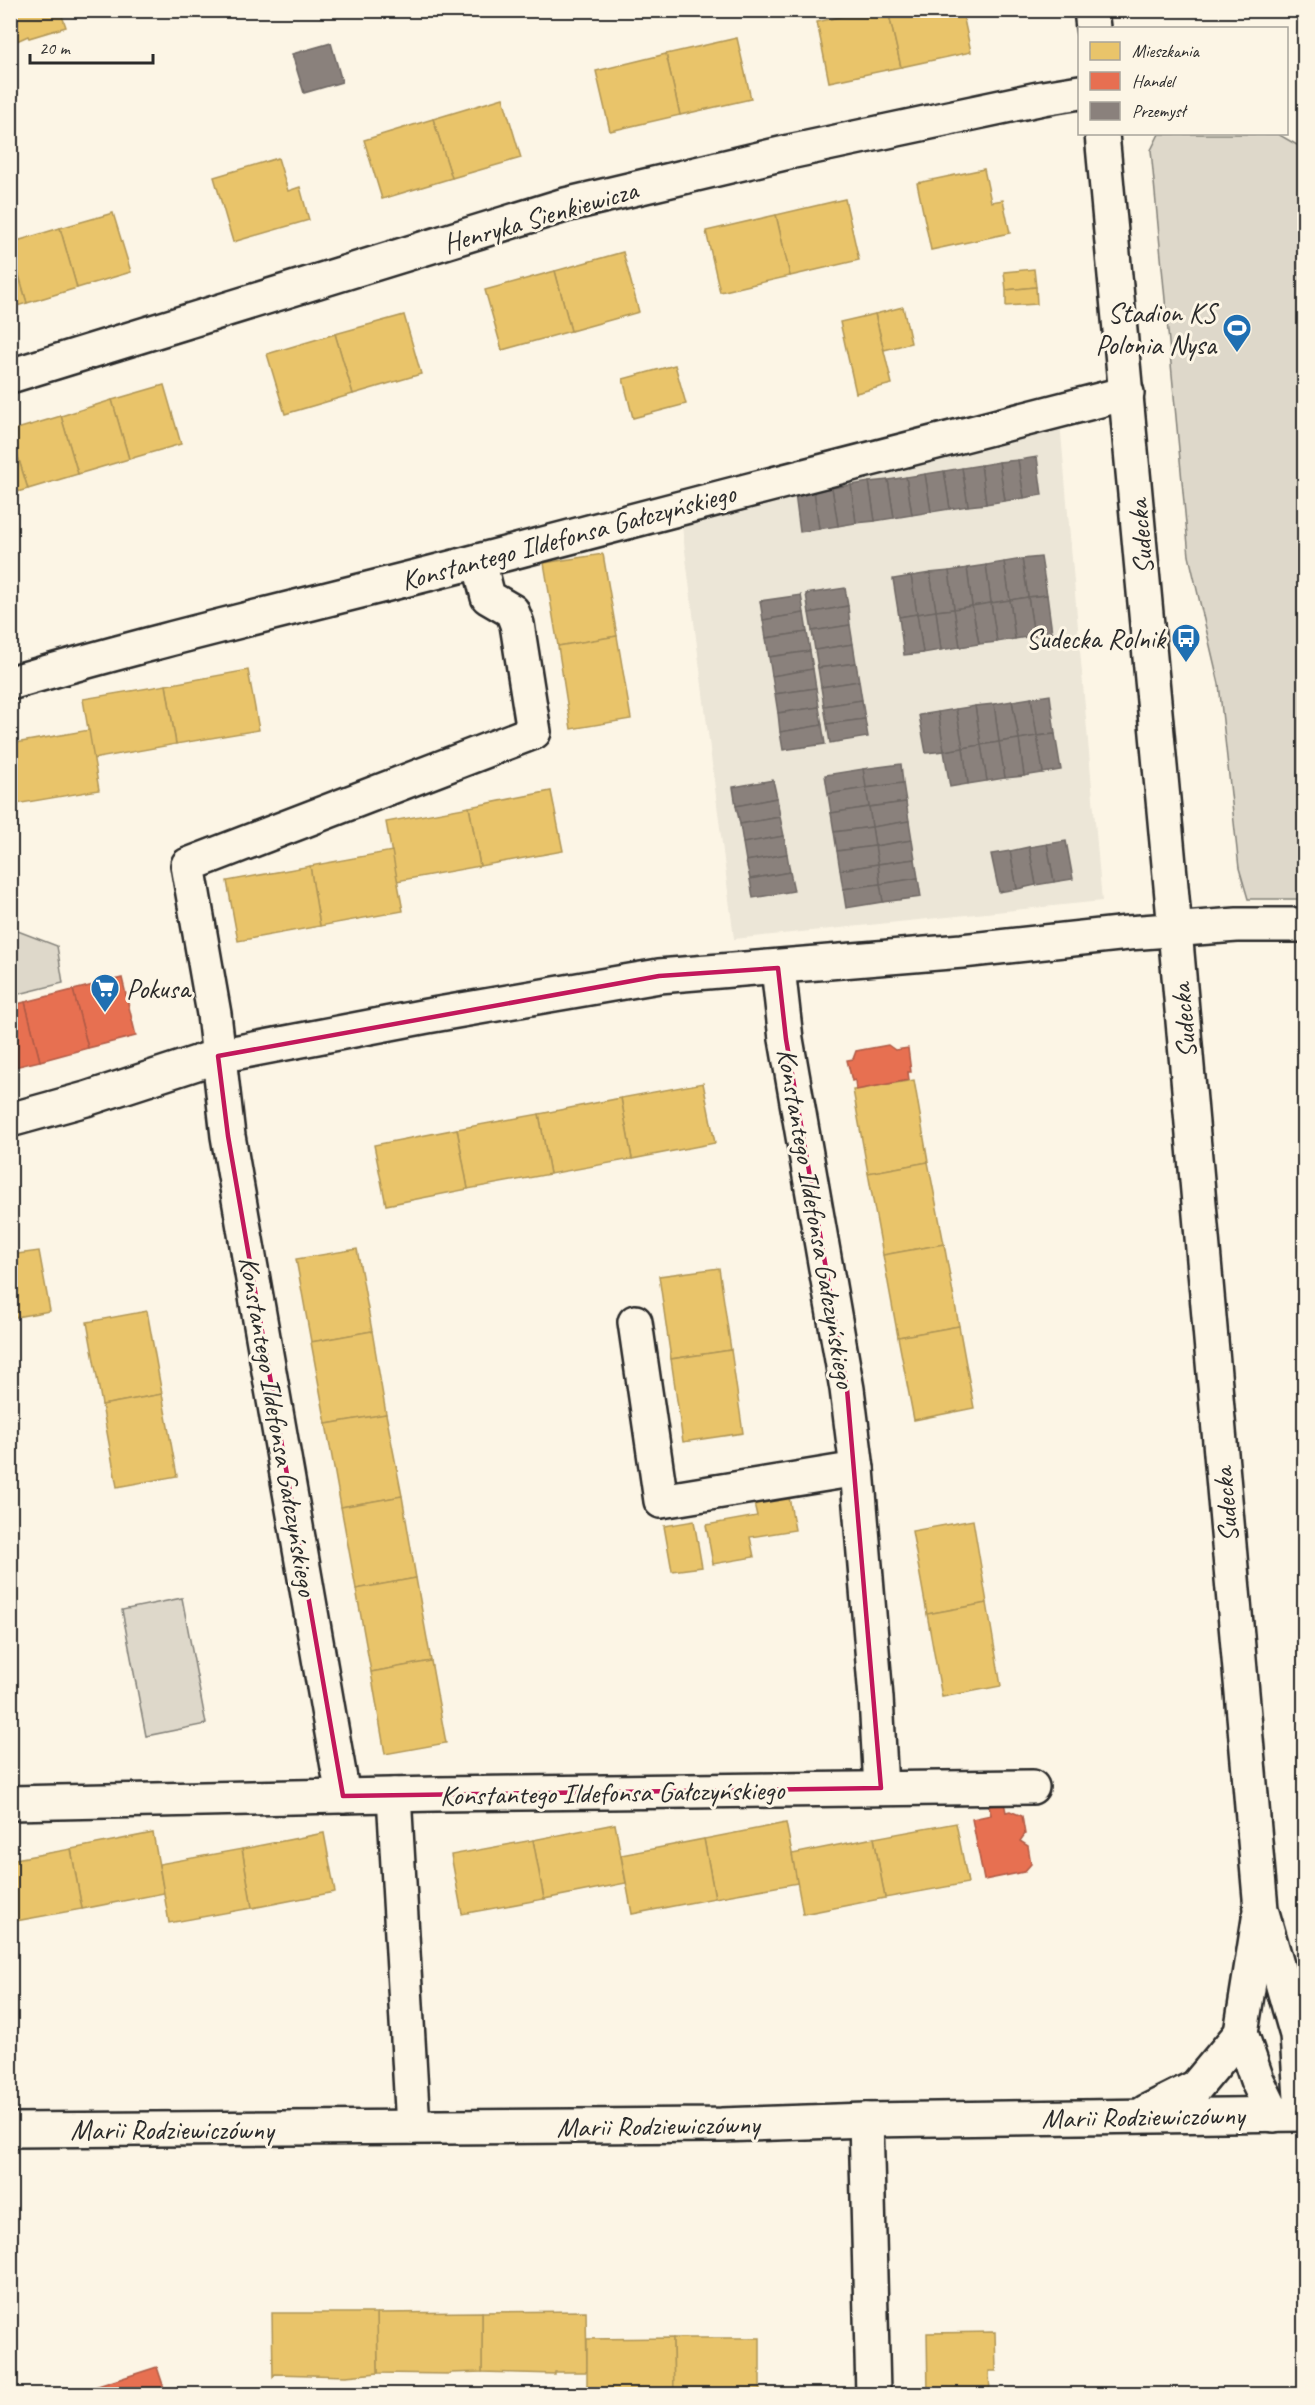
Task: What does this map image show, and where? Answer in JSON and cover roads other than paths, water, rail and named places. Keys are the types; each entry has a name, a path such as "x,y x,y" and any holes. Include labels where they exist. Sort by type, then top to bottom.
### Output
{"street":[{"path":"1091,10 1093,27"},
{"name":"Henryka Sienkiewicza","path":"10,376 565,205 789,152 1078,92"},
{"name":"Sudecka","path":"1102,135 1261,1908 1297,2035 1294,2115"},
{"name":"Konstantego Ildefonsa Gałczyńskiego","path":"10,683 175,636 480,561 720,496 1127,393"},
{"name":"Konstantego Ildefonsa Gałczyńskiego","path":"343,1796 228,1136 214,1014 188,865 534,732 517,624 512,611 488,597 480,561"},
{"path":"10,1120 86,1099 218,1056 659,976 778,968 1175,930 1305,925"},
{"name":"Konstantego Ildefonsa Gałczyńskiego","path":"778,968 786,1040 836,1318 857,1469 876,1698 880,1788"},
{"path":"635,1322 661,1501 857,1469"},
{"name":"Konstantego Ildefonsa Gałczyńskiego","path":"10,1803 394,1795 1032,1787"},
{"path":"394,1795 413,2127"},
{"name":"Sudecka","path":"1261,1908 1241,2032 1257,2080 1294,2115"},
{"path":"1138,2116 1196,2087 1241,2032"},
{"name":"Marii Rodziewiczówny","path":"10,2130 721,2125 866,2120 1294,2115"},
{"path":"866,2120 873,2394"}],"place":[{"name":"Stadion KS Polonia Nysa","path":"1237,354"},
{"name":"Sudecka Rolnik","path":"1186,664"},
{"name":"Pokusa","path":"105,1014"}]}
